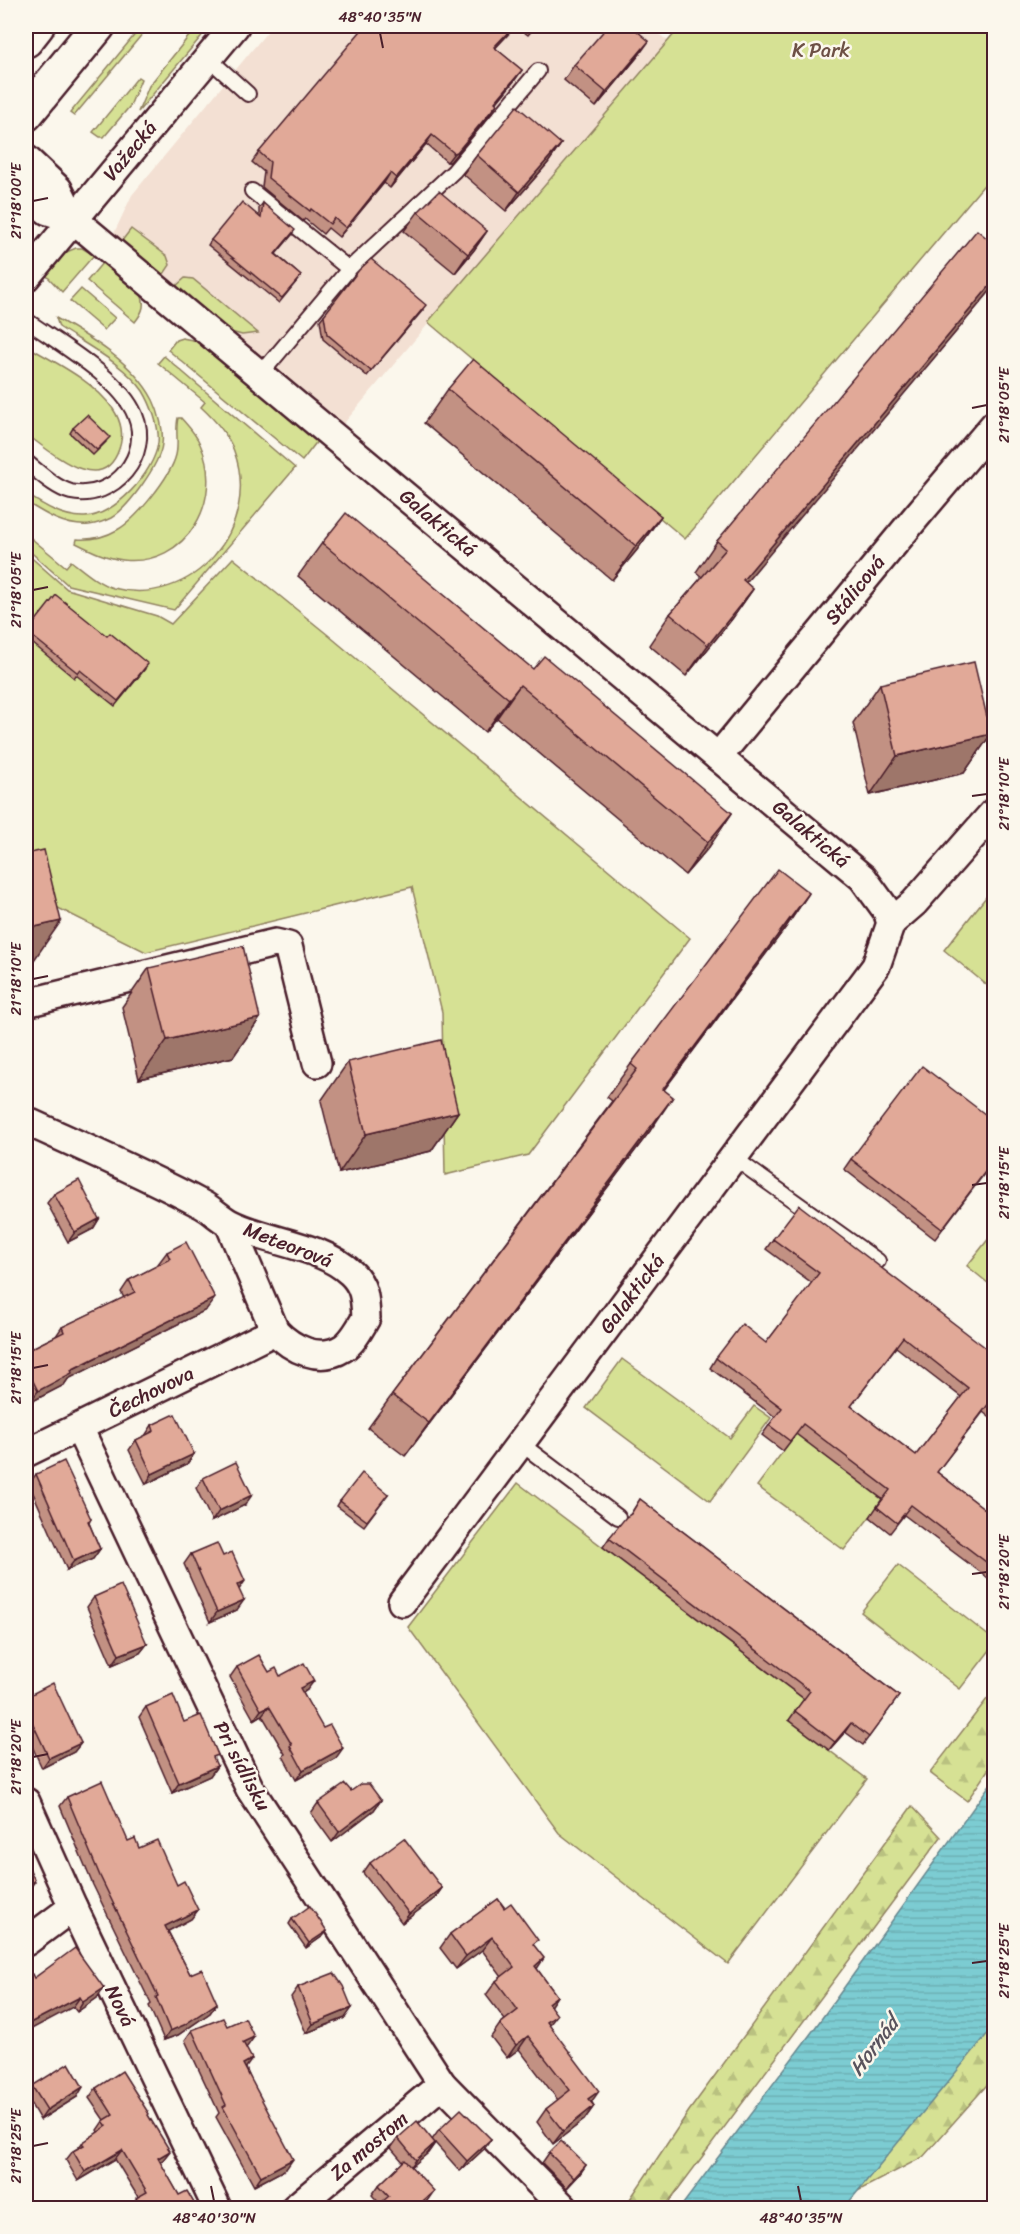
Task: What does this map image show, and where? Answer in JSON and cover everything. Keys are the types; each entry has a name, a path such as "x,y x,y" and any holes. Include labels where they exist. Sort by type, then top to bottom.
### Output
{"main road":[{"path":"26,39 37,26"},
{"path":"26,114 98,26"}],"street":[{"name":"Važecká","path":"26,277 235,26"},
{"name":"Galaktická","path":"26,159 58,189 74,219 862,878 887,911 891,923 876,966 402,1602"},
{"name":"Galaktická","path":"26,194 48,211 74,219"},
{"name":"Stálicová","path":"718,757 994,425"},
{"path":"891,923 914,903 994,812"},
{"path":"26,1003 275,943 288,946 317,1063"},
{"name":"Meteorová","path":"26,1121 144,1175 205,1206 229,1223 304,1248 334,1261 350,1272 362,1286 366,1318 356,1335 343,1348 323,1355 308,1353 288,1344 275,1331 229,1223"},
{"name":"Čechovova","path":"26,1453 275,1331"},
{"name":"Pri sídlisku","path":"79,1428 250,1789 442,2084 564,2208"},
{"name":"Nová","path":"26,1802 73,1907 217,2208"},
{"path":"26,1942 73,1907"},
{"name":"Za mostom","path":"295,2208 442,2084"}],"lane":[{"path":"208,58 248,94"},
{"path":"260,375 349,269 454,171 538,71"},
{"path":"252,191 349,269"},
{"path":"26,320 106,378 123,395 135,414 140,438 138,451 121,476 110,486 93,493 68,491 26,462"},
{"path":"734,1158 878,1261"},
{"path":"520,1443 618,1517"}],"shaded area":[{"path":"272,26 648,26 668,41 334,435 107,248 132,195"}],"green space":[{"path":"142,26 149,26 74,116 70,113"},
{"path":"197,26 210,26 138,112 149,86"},
{"name":"K Park","path":"681,26 994,26 994,173 685,539 428,322"},
{"path":"138,77 141,79 130,106 104,137 93,132"},
{"path":"131,229 167,256 170,265 162,277 121,242"},
{"path":"82,248 94,255 62,292 46,275 64,253"},
{"path":"103,262 139,291 143,307 135,322 87,281"},
{"path":"185,278 193,279 258,333 242,335 227,331 175,287"},
{"path":"81,289 115,318 104,330 70,301"},
{"path":"56,318 97,343 135,374 153,400 162,428 160,453 142,485 118,513 109,519 89,525 72,524 48,515 26,502 26,494 61,513 77,517 96,515 120,501 141,479 155,455 158,430 149,402 135,381 104,356 59,327"},
{"path":"182,338 198,341 318,440 302,461 168,350 176,340"},
{"path":"32,349 86,382 105,399 116,414 121,428 121,444 111,463 101,470 88,471 75,467 48,451 26,434 26,357"},
{"path":"164,356 295,468 174,610 68,585 26,548 26,534 66,567 71,561 107,586 142,591 170,586 194,574 214,556 229,533 238,507 240,480 234,451 220,427 201,407 205,402 158,363"},
{"path":"178,418 181,418 192,430 200,444 206,465 208,486 203,507 195,525 182,541 166,553 146,559 123,560 111,558 76,543 77,539 98,538 117,530 134,517 152,497 173,464 176,455"},
{"path":"26,553 67,589 157,616 171,624 233,558 690,938 528,1155 445,1175 442,1012 412,887 146,952 26,892"},
{"path":"994,887 994,991 944,950"},
{"path":"994,1232 994,1288 967,1266"},
{"path":"622,1359 730,1438 754,1406 771,1418 710,1501 586,1408"},
{"path":"796,1434 883,1500 844,1550 757,1486"},
{"path":"518,1483 804,1699 789,1720 867,1779 728,1964 559,1833 408,1627"},
{"path":"898,1565 994,1640 994,1645 960,1689 861,1612"},
{"path":"994,1690 994,1761 967,1801 930,1773"},
{"path":"912,1806 941,1837 664,2208 624,2208 689,2111"},
{"path":"994,2003 994,2077 923,2157 846,2197"}],"water":[{"name":"Hornád","path":"994,1779 994,2026 844,2208 680,2208 812,2032"}],"building":[{"path":"365,26 514,26 494,47 522,70 457,152 454,153 432,135 396,178 390,173 346,228 334,218 330,224 268,178 270,162 259,152"},
{"path":"608,26 631,26 649,41 606,92 574,65"},
{"path":"517,106 561,144 519,192 477,155"},
{"path":"439,191 487,231 468,254 418,212"},
{"path":"242,202 261,218 263,203 295,230 275,254 301,276 282,298 211,240"},
{"path":"977,230 994,244 994,281 743,580 753,589 708,645 670,614 726,549 717,541"},
{"path":"371,259 426,305 371,371 327,334 324,315 359,270"},
{"path":"473,359 661,516 636,546 448,389"},
{"path":"87,415 110,437 97,450 73,428"},
{"path":"346,513 533,669 544,656 732,813 708,842 520,685 509,699 322,543"},
{"path":"56,595 107,636 110,633 148,664 118,701 80,670 78,673 27,632"},
{"path":"974,662 991,734 897,756 880,684"},
{"path":"44,850 61,921 26,929 26,854"},
{"path":"778,869 809,893 663,1089 673,1097 429,1423 392,1395 637,1069 631,1064"},
{"path":"243,946 260,1018 167,1040 149,968"},
{"path":"441,1040 458,1112 366,1134 348,1062"},
{"path":"922,1066 994,1121 994,1160 942,1229 851,1159"},
{"path":"79,1180 99,1219 75,1232 54,1194"},
{"path":"799,1205 994,1354 994,1406 990,1402 937,1472 994,1516 994,1568 911,1505 897,1523 877,1507 890,1490 803,1424 790,1441 769,1425 782,1408 716,1358 742,1324 766,1343 819,1273 773,1239","holes":["903,1337 968,1388 916,1455 851,1406"]},
{"path":"186,1242 215,1298 71,1370 72,1373 38,1391 26,1367 26,1351 64,1332 62,1327 135,1292 129,1280 170,1259 167,1252"},
{"path":"175,1414 194,1454 152,1474 136,1440 154,1431 152,1425"},
{"path":"64,1461 91,1519 88,1521 100,1549 74,1561 36,1474"},
{"path":"236,1462 252,1495 219,1511 203,1478"},
{"path":"362,1473 388,1494 367,1521 340,1501"},
{"path":"640,1499 899,1696 869,1737 851,1723 835,1742 795,1711 810,1691 609,1538 631,1514"},
{"path":"217,1543 223,1556 232,1552 245,1581 237,1585 244,1600 217,1612 191,1554"},
{"path":"121,1585 147,1644 119,1655 94,1597"},
{"path":"259,1655 269,1672 276,1668 280,1676 304,1663 314,1681 300,1688 323,1728 330,1725 343,1748 303,1770 290,1746 292,1745 269,1706 261,1710 237,1667"},
{"path":"53,1683 81,1743 49,1758 26,1709 26,1697"},
{"path":"173,1695 184,1722 201,1715 218,1755 213,1757 217,1766 179,1783 146,1707"},
{"path":"102,1781 128,1841 135,1838 139,1848 157,1840 177,1885 184,1881 198,1910 165,1926 190,1974 202,1969 217,2003 184,2025 170,2031 156,1997 158,1996 100,1876 67,1797"},
{"path":"345,1784 351,1791 361,1784 369,1784 381,1800 339,1832 318,1803"},
{"path":"404,1838 442,1888 409,1914 370,1863"},
{"path":"26,1861 35,1881 26,1886"},
{"path":"498,1899 504,1908 511,1903 538,1940 533,1944 544,1958 535,1966 557,1996 548,2003 557,2015 547,2022 599,2091 588,2099 594,2106 563,2131 546,2109 570,2090 528,2036 516,2045 500,2024 518,2010 496,1981 514,1967 492,1937 466,1956 450,1934"},
{"path":"310,1906 327,1931 309,1943 292,1919"},
{"path":"75,1948 104,1988 83,2002 80,1997 26,2025 26,1977 32,1974 34,1978"},
{"path":"334,1973 343,1986 352,2008 313,2024 298,1987"},
{"path":"223,2018 227,2026 245,2018 254,2037 243,2042 252,2059 243,2064 293,2159 261,2176 223,2107 226,2105 192,2030"},
{"path":"69,2063 83,2087 47,2110 32,2086"},
{"path":"122,2071 170,2151 158,2158 179,2195 187,2191 197,2208 142,2208 136,2198 147,2192 122,2150 85,2172 73,2151 107,2126 103,2121 113,2115 96,2088"},
{"path":"461,2109 491,2139 467,2161 439,2130"},
{"path":"417,2121 435,2143 416,2160 398,2138"},
{"path":"561,2141 586,2165 574,2178 549,2153"},
{"path":"405,2160 434,2191 415,2208 375,2208 389,2196 379,2185"}]}
